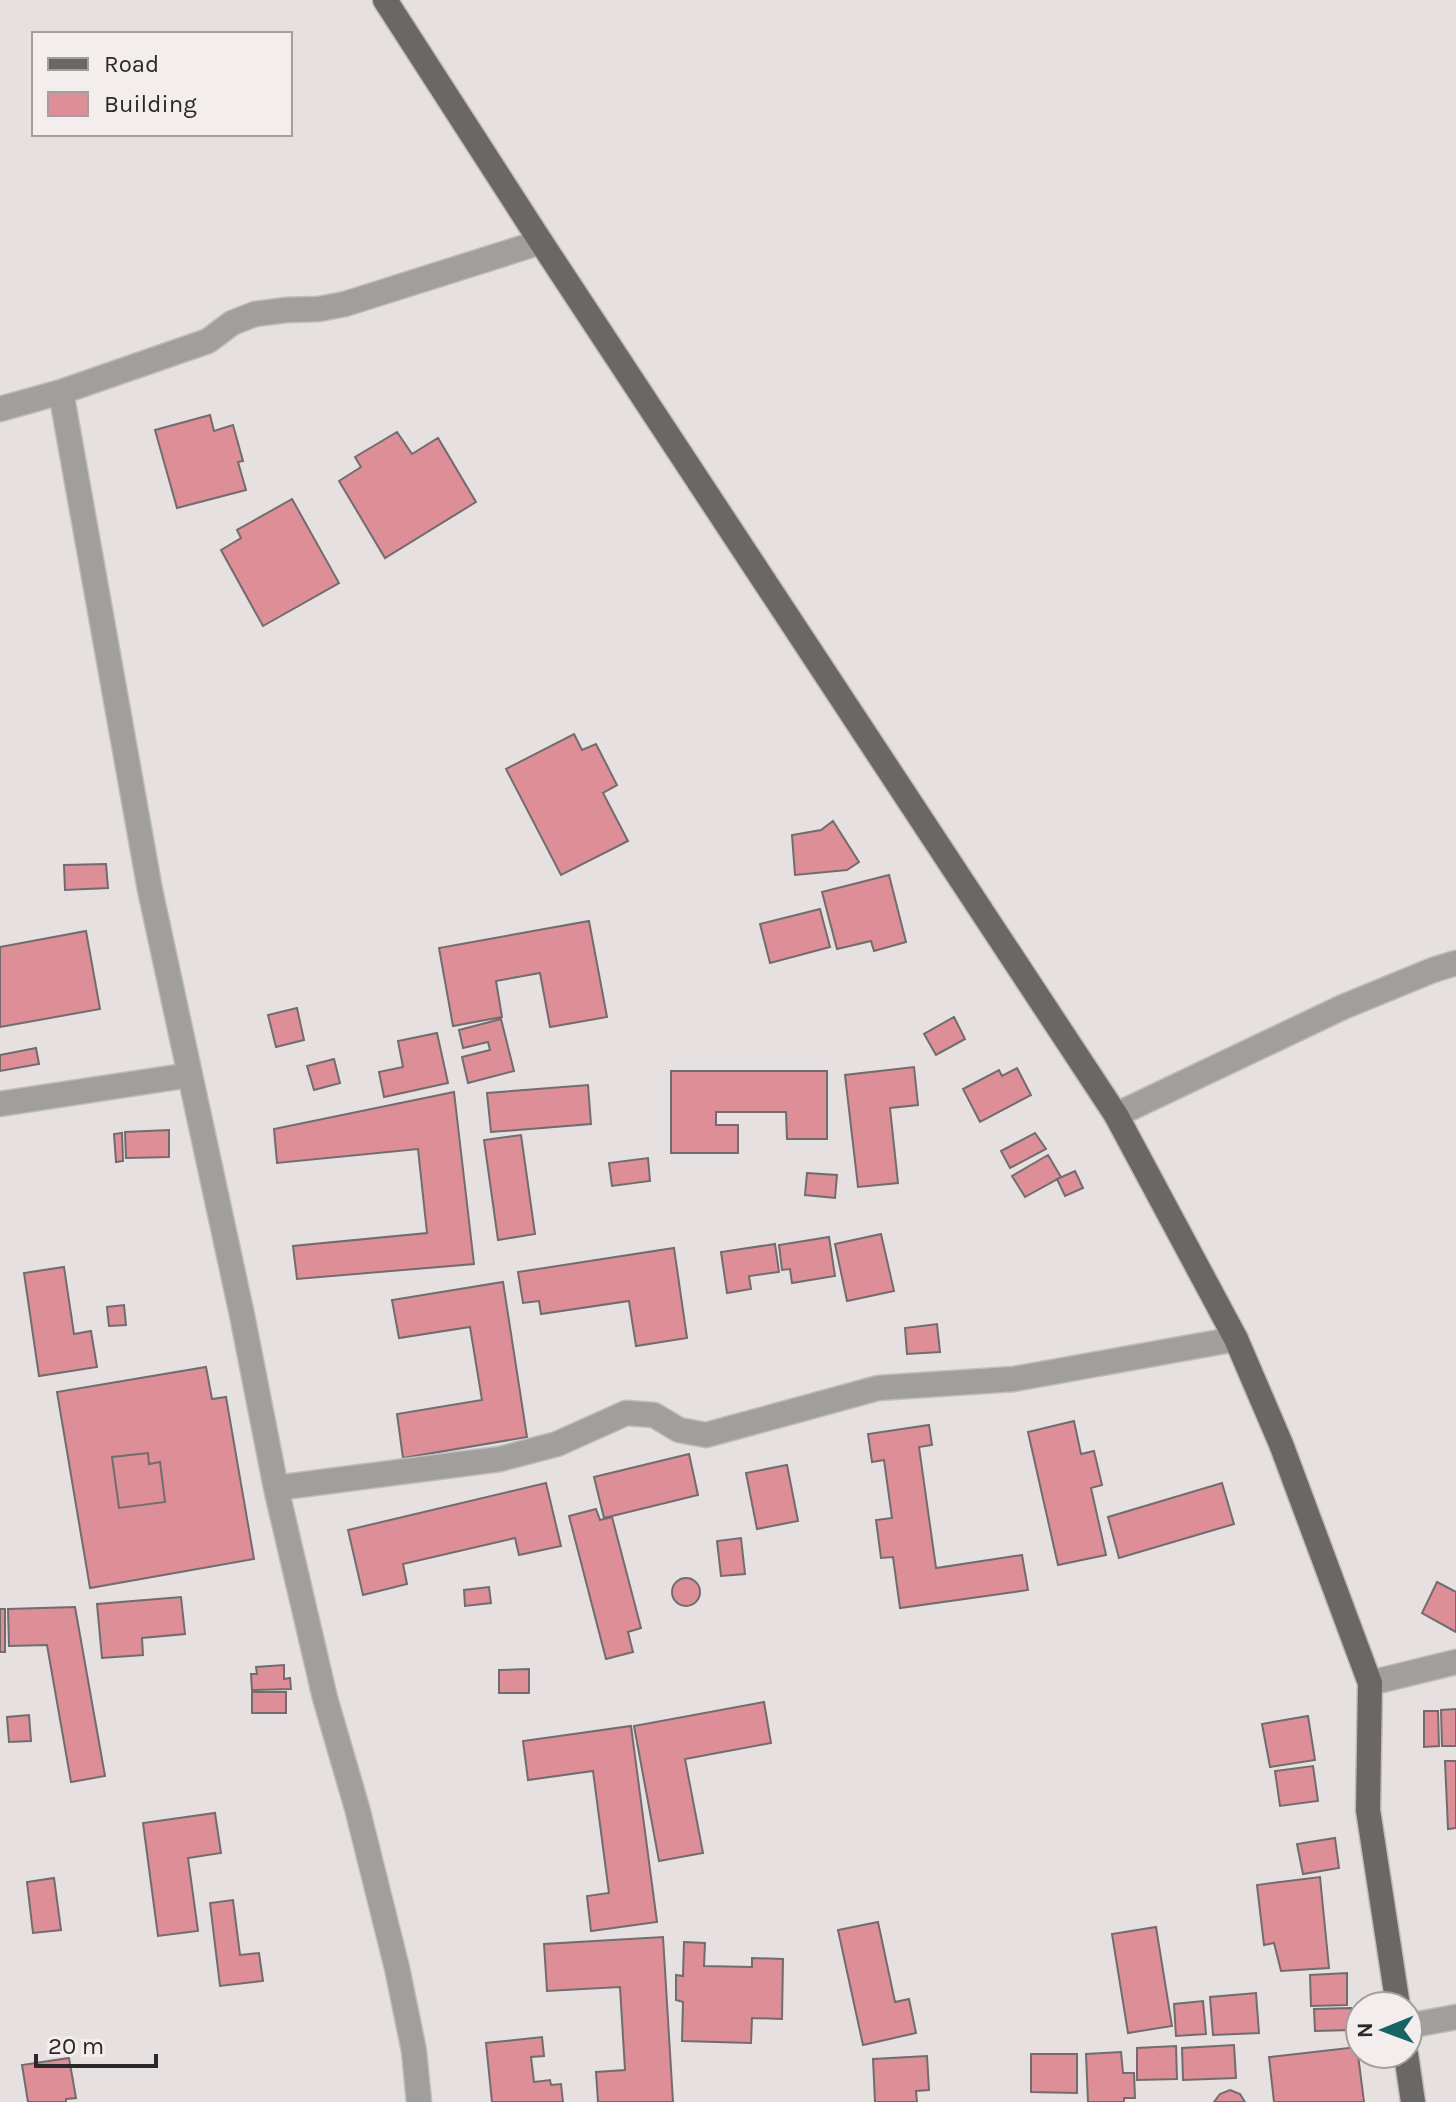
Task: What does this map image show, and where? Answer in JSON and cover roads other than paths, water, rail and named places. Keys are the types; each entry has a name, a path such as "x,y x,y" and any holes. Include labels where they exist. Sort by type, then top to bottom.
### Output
{"main road":[{"path":"385,0 1116,1115 1236,1339 1281,1444 1370,1683 1368,1810 1396,1990"},
{"path":"1408,2070 1413,2102"}],"street":[{"path":"0,409 61,392 208,341 232,323 255,314 345,304 541,242"},
{"path":"61,392 150,890 276,1488 325,1698 357,1808 397,1968 414,2051 419,2102"},
{"path":"1116,1115 1357,1001 1456,963"},
{"path":"0,1104 190,1075"},
{"path":"276,1488 500,1459 557,1444 626,1413 654,1415 679,1430 706,1435 878,1388 1014,1379 1236,1339"},
{"path":"1370,1683 1456,1662"},
{"path":"1424,2023 1456,2017"}]}
